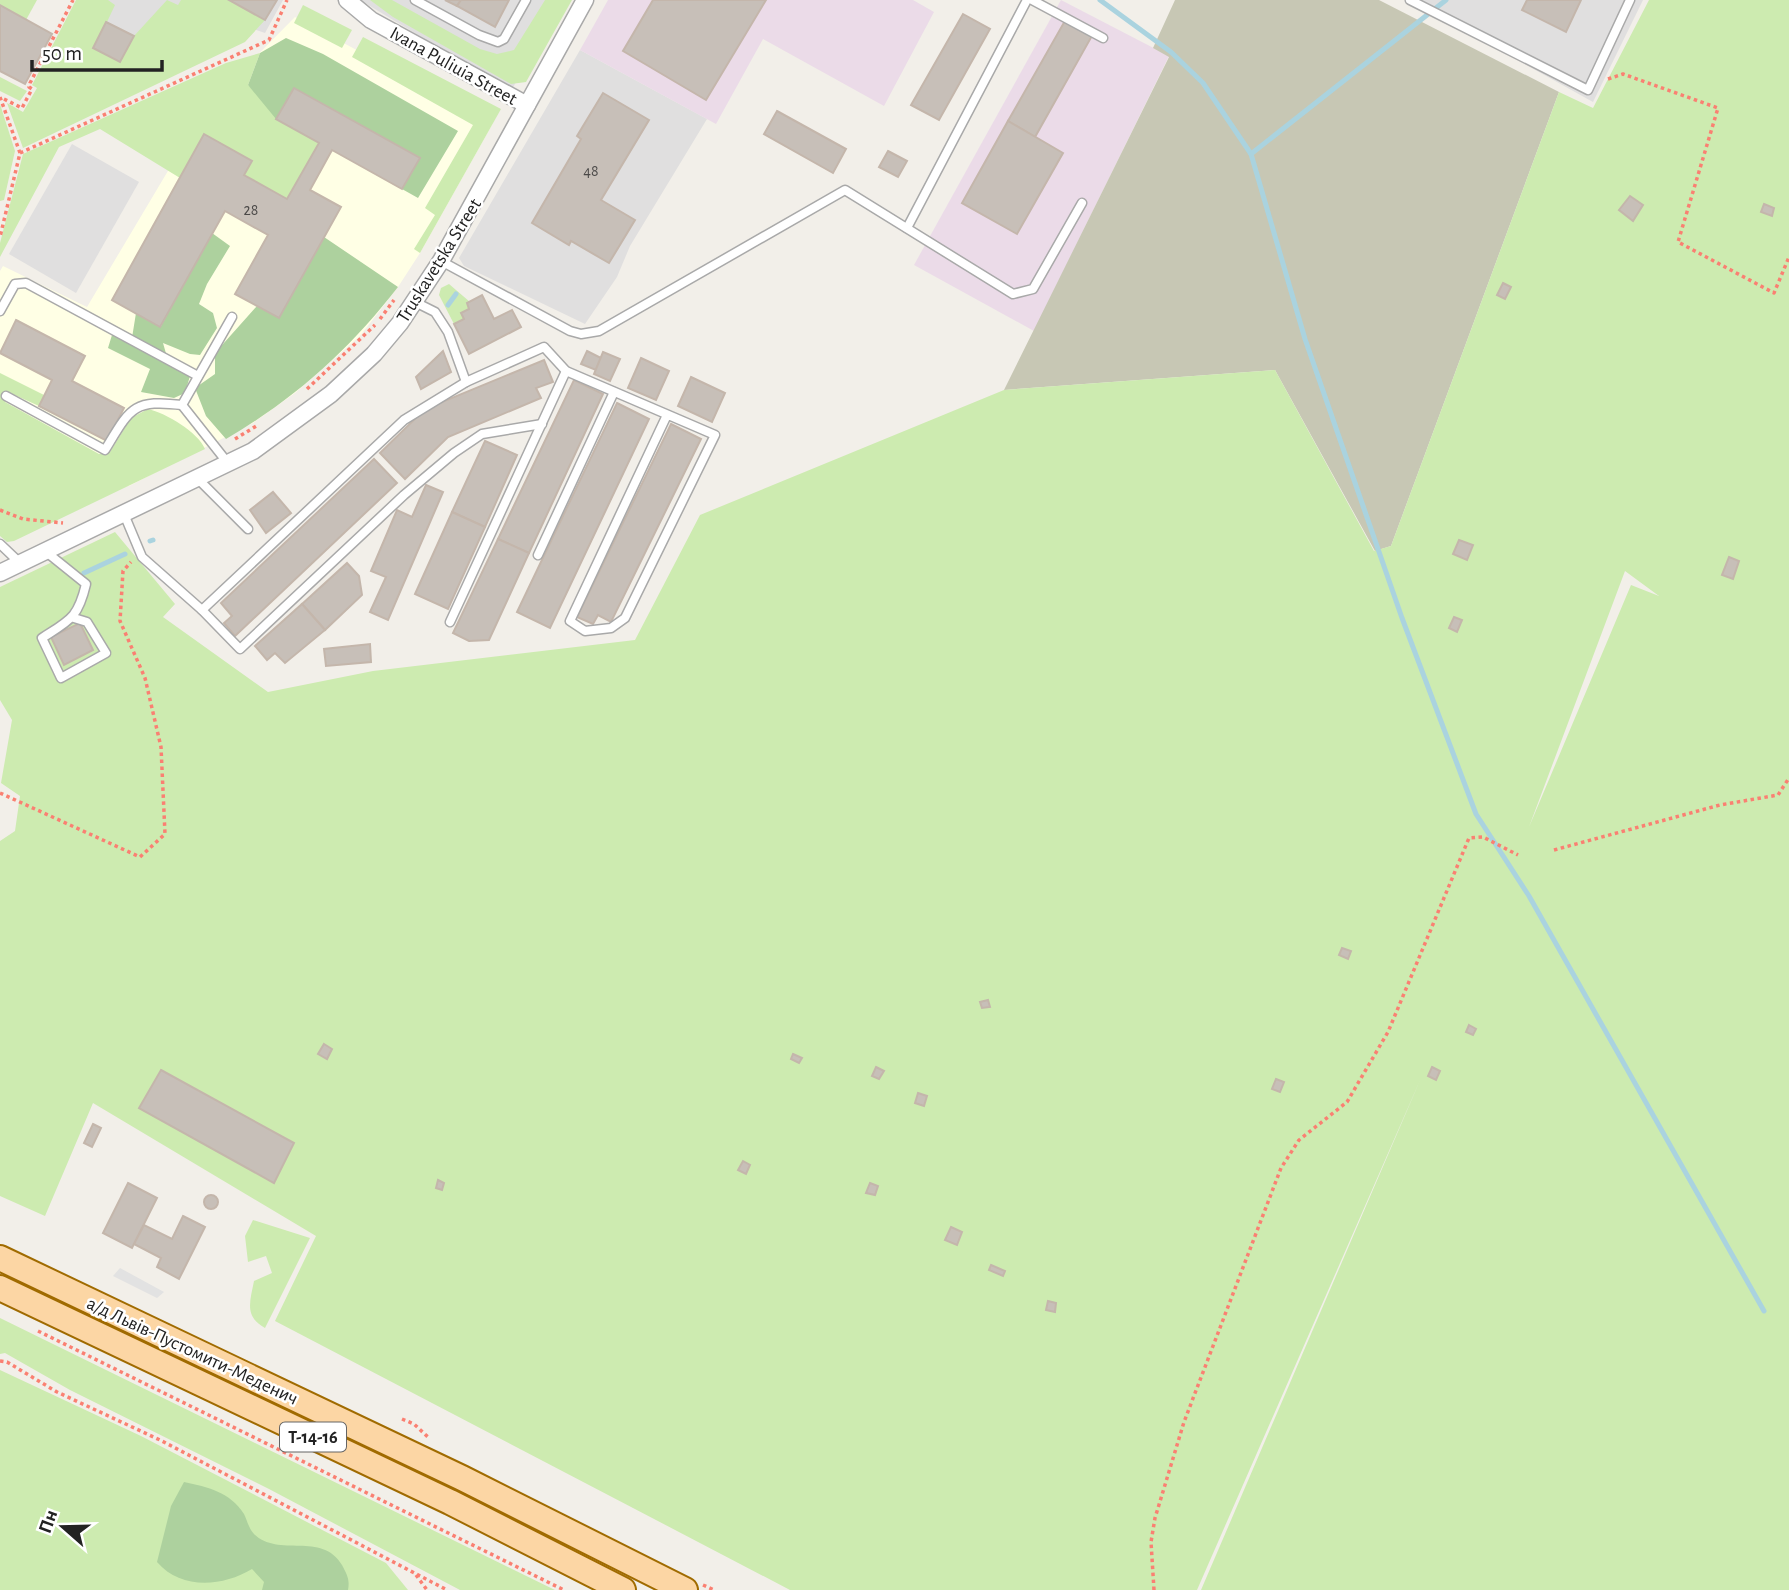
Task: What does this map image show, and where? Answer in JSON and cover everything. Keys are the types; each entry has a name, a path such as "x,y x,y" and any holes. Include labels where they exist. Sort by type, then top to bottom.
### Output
{"main road":[{"name":"а/д Львів-Пустомити-Меденич","path":"0,1258 463,1478 685,1590"},
{"name":"Т-14-16","path":"0,1287 450,1502 623,1590"}],"street":[{"name":"Ivana Puliuia Street","path":"347,0 371,20 527,105"},
{"name":"Truskavetska Street","path":"0,573 197,478 223,456 253,451 331,394 374,354 415,302 441,261 585,0"}],"lane":[{"path":"415,0 479,35 498,41 504,39 526,0"},
{"path":"907,228 1030,0 1103,38"},
{"path":"1410,0 1587,90 1630,0"},
{"path":"441,261 569,331 587,334 599,331 845,190 1013,293 1033,289 1082,203"},
{"path":"0,311 15,284 26,283 198,376"},
{"path":"415,302 435,312 448,332 466,382"},
{"path":"182,405 232,317"},
{"path":"202,610 404,420 466,382 544,347 566,371 715,435 625,618 611,628 586,631 570,621 667,415"},
{"path":"450,622 566,371"},
{"path":"538,555 614,392"},
{"path":"6,396 105,450 128,412 153,402 182,405 223,456"},
{"path":"124,514 140,553 240,649 404,495 454,453 482,434 542,424"},
{"path":"197,478 248,529"},
{"path":"0,544 20,563"},
{"path":"45,551 86,584 81,607 74,618 42,638 61,678 106,653 87,622 74,618"}],"path":[{"path":"1,97 22,108 32,89 29,87 30,83 73,0"},
{"path":"20,153 268,40 287,0"},
{"path":"1600,82 1623,74 1718,108 1678,242 1774,293 1789,257"},
{"path":"0,234 20,153 1,97"},
{"path":"0,204 8,201"},
{"path":"304,392 376,323 401,290"},
{"path":"223,456 266,420"},
{"path":"0,510 23,520 63,523"},
{"path":"51,528 75,517"},
{"path":"0,793 140,857 165,834 161,747 145,678 120,621 123,571 140,553"},
{"path":"1554,850 1720,805 1777,795 1789,778"},
{"path":"1154,1590 1151,1542 1158,1506 1184,1422 1281,1168 1299,1140 1346,1102 1388,1032 1469,838 1483,837 1518,855"},
{"path":"38,1331 564,1590"},
{"path":"0,1361 7,1362 57,1392 160,1440 447,1590"},
{"path":"415,1573 427,1590"}],"shaded area":[{"path":"85,0 283,0 265,33 194,9 135,73"},
{"path":"360,0 562,0 511,91"},
{"path":"608,0 913,0 934,12 884,106 763,39 716,124 580,50"},
{"path":"1061,0 1169,56 1034,331 914,265"},
{"path":"1175,0 1379,0 1559,92 1391,546 1375,551 1275,370 1004,390 1169,57 1153,48"},
{"path":"1409,0 1643,0 1593,102"},
{"path":"295,17 493,123 420,253 360,336 295,393 253,423 129,486 0,407 0,271 3,266 87,307 206,107"},
{"path":"580,50 707,119 630,246 617,277 585,324 464,266 459,258"},
{"path":"72,144 139,182 76,293 9,254"},
{"path":"120,1268 164,1292 157,1298 113,1276"}],"green space":[{"path":"0,0 37,0 26,20 0,5"},
{"path":"76,0 108,0 115,5 107,22 134,36 167,0 178,5 181,0 229,0 265,20 245,42 23,148 7,103 23,112 37,88 32,85"},
{"path":"370,0 392,0 480,49 497,54 514,50 545,0 572,0 526,82 511,84 393,17"},
{"path":"1649,0 1789,0 1789,1590 1201,1590 1421,1078 1197,1590 790,1590 275,1321 316,1236 93,1103 45,1216 0,1196 0,841 15,831 20,796 1,783 12,720 0,700 0,587 115,532 175,604 163,617 268,692 373,671 635,640 700,515 1004,390 1275,370 1374,551 1391,546 1559,92 1593,108","holes":["1625,571 1659,596 1631,585 1529,827"]},
{"path":"303,5 352,30 342,48 294,23"},
{"path":"363,37 501,109 420,253 414,249 435,215 425,208 473,125 352,57"},
{"path":"286,38 323,54 458,131 418,198 402,189 419,159 294,89 276,119 248,85 260,53"},
{"path":"260,53 248,85 319,143 287,199 244,175 252,161 180,178 100,129 59,147 0,257 0,243 23,154 226,63"},
{"path":"0,77 27,91 20,101 0,91"},
{"path":"0,104 15,151 4,200 0,201"},
{"path":"212,233 230,246 207,284 199,304 213,313 217,328 200,355 190,354 163,343 167,357 190,376 185,393 174,398 141,392 150,369 108,348 112,335 131,344 136,313 161,326"},
{"path":"324,237 398,287 360,332 320,371 276,407 226,439 206,416 195,388 215,374 215,353 257,306 279,318"},
{"path":"449,284 470,302 467,304 469,309 461,313 464,319 454,324 439,295 441,288"},
{"path":"0,373 44,395 39,406 8,392 5,402 99,454 110,452 131,418 148,409 181,424 196,436 205,449 7,542 0,536"},
{"path":"253,1220 310,1238 265,1328 254,1319 250,1302 254,1281 272,1273 266,1256 248,1262 245,1236"},
{"path":"0,1318 555,1590 460,1590 269,1489 70,1390 5,1353 0,1354"},
{"path":"0,1370 141,1436 386,1563 408,1590 0,1590"},
{"path":"184,1482 210,1489 232,1500 244,1514 252,1532 264,1541 323,1549 333,1555 347,1574 348,1590 262,1590 264,1582 252,1569 228,1579 202,1583 178,1577 167,1571 157,1562 171,1506"}],"building":[{"path":"229,0 277,0 265,20"},
{"path":"445,0 461,0 457,6"},
{"path":"461,0 509,0 495,27 457,6"},
{"path":"653,0 766,0 706,100 623,51"},
{"path":"1527,0 1581,0 1566,32 1522,10"},
{"path":"0,5 52,34 25,84 0,71"},
{"path":"963,14 990,29 939,120 911,105"},
{"path":"1066,19 1093,34 1035,137 1008,121"},
{"path":"106,22 134,36 120,62 93,48"},
{"path":"294,88 420,158 402,189 332,150 310,190 341,207 279,318 235,294 268,235 225,211 160,327 112,300 204,134 252,161 244,175 287,199 319,143 276,119"},
{"path":"603,93 649,120 601,200 635,220 609,263 571,241 569,245 532,223 581,139 577,136"},
{"path":"777,111 846,149 833,173 764,134"},
{"path":"1008,121 1063,153 1017,234 962,203"},
{"path":"888,151 907,161 898,177 879,167"},
{"path":"1630,196 1643,205 1633,221 1619,210"},
{"path":"1764,204 1774,208 1772,216 1761,212"},
{"path":"1503,283 1511,287 1505,299 1497,295"},
{"path":"482,295 494,319 512,310 521,327 469,354 454,324 464,319 461,313 469,309 467,303"},
{"path":"16,320 85,356 72,381 124,408 107,441 39,406 52,380 0,353"},
{"path":"443,351 451,372 421,389 416,377"},
{"path":"587,351 601,358 596,370 581,364"},
{"path":"603,352 620,359 610,381 594,374"},
{"path":"641,358 669,371 656,400 628,388"},
{"path":"544,360 553,382 536,388 541,398 448,437 405,479 380,453 425,409"},
{"path":"691,377 725,393 712,422 678,406"},
{"path":"574,380 603,394 529,553 498,539"},
{"path":"617,403 649,419 550,628 517,612"},
{"path":"671,424 701,439 611,622 598,615 593,624 577,617"},
{"path":"485,441 517,455 485,527 452,512"},
{"path":"374,459 397,483 235,636 224,623 232,616 221,603"},
{"path":"426,485 443,492 388,620 370,612 386,577 371,571 397,510 412,517"},
{"path":"273,492 291,513 266,533 250,510"},
{"path":"452,512 485,527 448,609 415,594"},
{"path":"498,539 529,553 489,640 469,641 453,633"},
{"path":"1459,540 1473,545 1467,560 1453,554"},
{"path":"1729,557 1739,561 1733,579 1722,575"},
{"path":"347,563 359,576 362,595 325,630 302,604"},
{"path":"302,604 325,630 285,663 275,653 267,660 255,646"},
{"path":"1454,617 1462,620 1457,632 1449,628"},
{"path":"80,623 93,650 64,665 51,637"},
{"path":"370,644 371,662 326,666 324,649"},
{"path":"1342,948 1351,951 1348,959 1339,955"},
{"path":"988,1000 990,1007 982,1008 980,1002"},
{"path":"1469,1025 1476,1029 1473,1035 1466,1032"},
{"path":"324,1044 332,1049 327,1059 318,1054"},
{"path":"793,1054 802,1058 799,1063 791,1059"},
{"path":"876,1067 884,1071 879,1079 872,1076"},
{"path":"1432,1067 1440,1071 1436,1080 1428,1076"},
{"path":"161,1070 294,1143 274,1183 139,1108"},
{"path":"1276,1079 1284,1082 1280,1092 1272,1089"},
{"path":"918,1093 927,1096 924,1106 915,1103"},
{"path":"93,1124 101,1128 92,1147 84,1143"},
{"path":"743,1161 750,1165 746,1174 738,1170"},
{"path":"438,1180 444,1183 442,1190 436,1188"},
{"path":"128,1183 157,1198 132,1248 103,1233"},
{"path":"870,1183 878,1186 875,1195 866,1193"},
{"path":"211,1195 216,1197 216,1207 211,1209 206,1207 204,1202 206,1197"},
{"path":"183,1216 205,1227 179,1279 157,1267 161,1258 134,1244 144,1225 172,1239"},
{"path":"951,1227 962,1232 957,1245 945,1240"},
{"path":"991,1265 1005,1271 1003,1276 989,1270"},
{"path":"1048,1301 1056,1303 1055,1312 1046,1310"}],"waterway":[{"path":"1100,0 1171,52 1203,83 1251,154 1305,339 1402,618 1476,814 1529,896 1764,1311"},
{"path":"1251,154 1446,0"},
{"path":"448,305 456,294"},
{"path":"84,573 125,554"}]}
